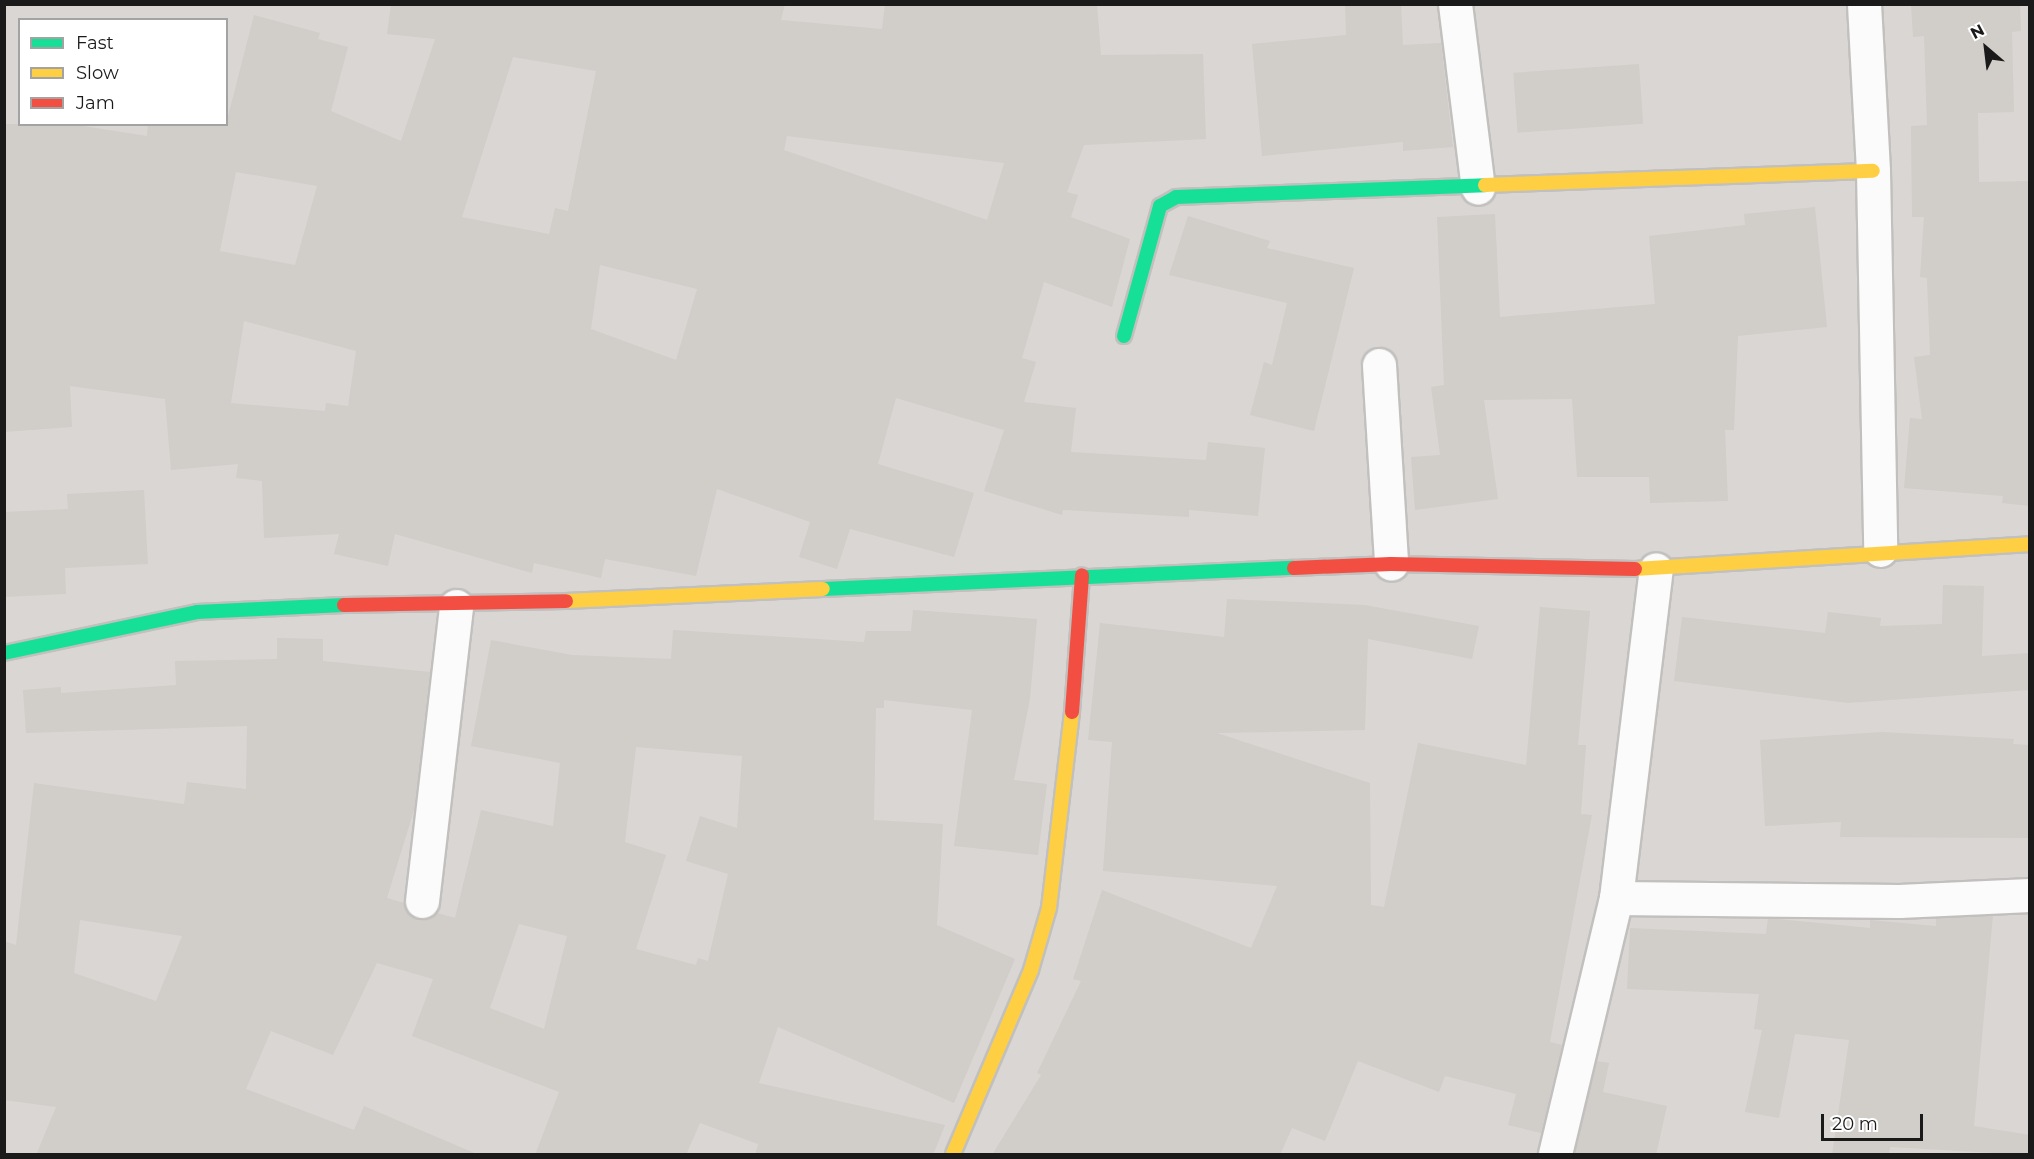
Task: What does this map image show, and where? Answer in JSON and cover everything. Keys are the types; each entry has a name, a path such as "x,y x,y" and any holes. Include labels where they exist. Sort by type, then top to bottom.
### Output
{"main road":[{"path":"1125,336 1160,206 1176,197 1478,188 1873,171"},
{"path":"4,653 208,611 274,604 456,606 1082,575 1391,564 1656,569 1880,550 2030,544"},
{"path":"953,1155 1031,970 1049,908 1064,814 1082,575"}],"street":[{"path":"1455,4 1478,188"},
{"path":"1864,4 1873,171 1880,550"},
{"path":"1379,365 1391,564"},
{"path":"1555,1155 1616,898 1656,569"},
{"path":"422,901 456,606"},
{"path":"1616,898 1899,901 2030,895"}],"shaded area":[{"path":"5,5 2029,5 2029,1154 5,1154"}],"building":[{"path":"391,4 785,4 781,20 882,29 885,4 1097,4 1101,55 1203,54 1206,139 1084,145 1067,192 1078,195 1071,217 1130,239 1112,307 1044,282 1022,358 1036,362 1024,402 1076,408 1071,452 1206,460 1208,442 1265,448 1258,516 1189,510 1189,517 1063,510 1062,515 984,491 1004,430 896,398 878,464 974,493 954,557 850,529 837,569 799,557 810,522 717,489 696,576 605,559 601,578 534,563 532,573 395,534 388,566 334,554 339,534 264,538 262,481 236,478 238,464 171,470 165,399 70,386 72,427 4,432 4,124 83,126 147,136 148,126 228,126 228,116 254,15 320,33 318,39 348,47 331,111 401,141 435,39 387,34","holes":["513,57 596,71 568,211 555,208 549,234 462,217","787,136 1004,163 987,220 784,150","236,172 317,186 295,265 220,251","600,265 697,289 676,360 591,329","244,321 356,351 348,406 326,403 325,411 231,403"]},
{"path":"1345,4 1401,4 1403,45 1441,43 1453,147 1403,151 1403,142 1262,156 1252,44 1346,35"},
{"path":"1911,4 2020,4 2021,31 2012,32 2014,112 1978,113 1979,182 2030,181 2030,506 2002,503 2003,496 1904,488 1910,418 1922,419 1914,357 1930,355 1927,278 1920,277 1924,217 1912,217 1911,126 1927,125 1924,36 1913,37"},
{"path":"1639,64 1643,124 1517,133 1513,73"},
{"path":"1815,207 1827,327 1738,336 1734,430 1725,430 1728,501 1650,503 1649,477 1577,477 1572,399 1484,400 1498,499 1415,510 1411,457 1440,455 1431,387 1444,385 1437,217 1495,214 1500,317 1655,304 1649,236 1745,225 1744,214"},
{"path":"1188,216 1270,241 1267,248 1354,268 1314,431 1250,415 1264,362 1272,365 1287,303 1169,275"},
{"path":"144,490 148,564 65,568 66,594 4,597 4,512 68,509 67,494"},
{"path":"1943,585 1984,586 1982,656 2030,653 2030,690 1848,703 1674,681 1682,617 1825,633 1828,612 1881,618 1880,626 1942,624"},
{"path":"1227,599 1365,605 1479,626 1472,659 1368,639 1365,730 1217,733 1370,783 1371,905 1384,907 1418,743 1526,765 1540,607 1590,611 1578,745 1586,745 1581,814 1592,815 1550,1042 1562,1045 1541,1133 1508,1125 1516,1094 1445,1076 1439,1092 1358,1061 1325,1141 1292,1128 1280,1155 992,1155 1041,1075 1037,1073 1081,981 1073,979 1102,890 1251,948 1277,886 1103,871 1112,742 1088,740 1100,623 1224,637"},
{"path":"913,610 1037,619 1030,699 1014,780 1047,784 1038,855 954,846 972,710 884,700 884,708 876,708 874,820 943,824 937,925 1015,959 954,1103 778,1027 759,1083 945,1125 933,1155 755,1155 758,1144 700,1123 686,1155 535,1155 559,1092 412,1036 433,979 377,963 333,1055 271,1031 246,1089 354,1130 364,1106 479,1155 36,1155 56,1107 4,1100 4,941 16,945 34,783 184,804 187,782 246,789 247,726 26,733 23,690 61,687 61,693 176,685 175,661 277,659 277,638 323,639 323,661 430,672 414,810 387,898 404,903 419,919 437,913 455,918 481,810 553,826 560,763 471,746 491,640 572,655 671,659 673,630 864,642 866,631 911,631","holes":["636,747 742,756 737,828 700,816 686,861 728,874 708,961 698,958 696,965 636,949 666,855 625,842","80,920 182,936 156,1001 74,973","519,924 567,936 544,1029 490,1008"]},
{"path":"1882,732 2014,739 2013,744 2030,745 2030,838 1840,837 1841,822 1765,826 1760,740"},
{"path":"1993,915 1974,1126 2030,1135 2030,1155 1890,1147 1889,1155 1832,1155 1849,1040 1795,1034 1779,1118 1745,1112 1762,1030 1754,1029 1759,994 1627,989 1630,928 1766,934 1768,918 1870,928 1870,920 1936,926 1936,918"},
{"path":"1596,1061 1609,1063 1603,1092 1667,1106 1656,1155 1574,1155"}],"traffic: fast":[{"path":"1124,336 1160,206 1176,197 1485,185"},
{"path":"823,589 1294,568"},
{"path":"4,653 197,612 344,605"}],"traffic: slow":[{"path":"1485,185 1873,171"},
{"path":"1635,569 2030,544"},
{"path":"566,601 823,589"},
{"path":"953,1154 1031,970 1049,908 1072,712"}],"traffic: jam":[{"path":"1294,568 1391,564 1635,569"},
{"path":"1072,712 1082,575"},
{"path":"344,605 566,601"}]}
